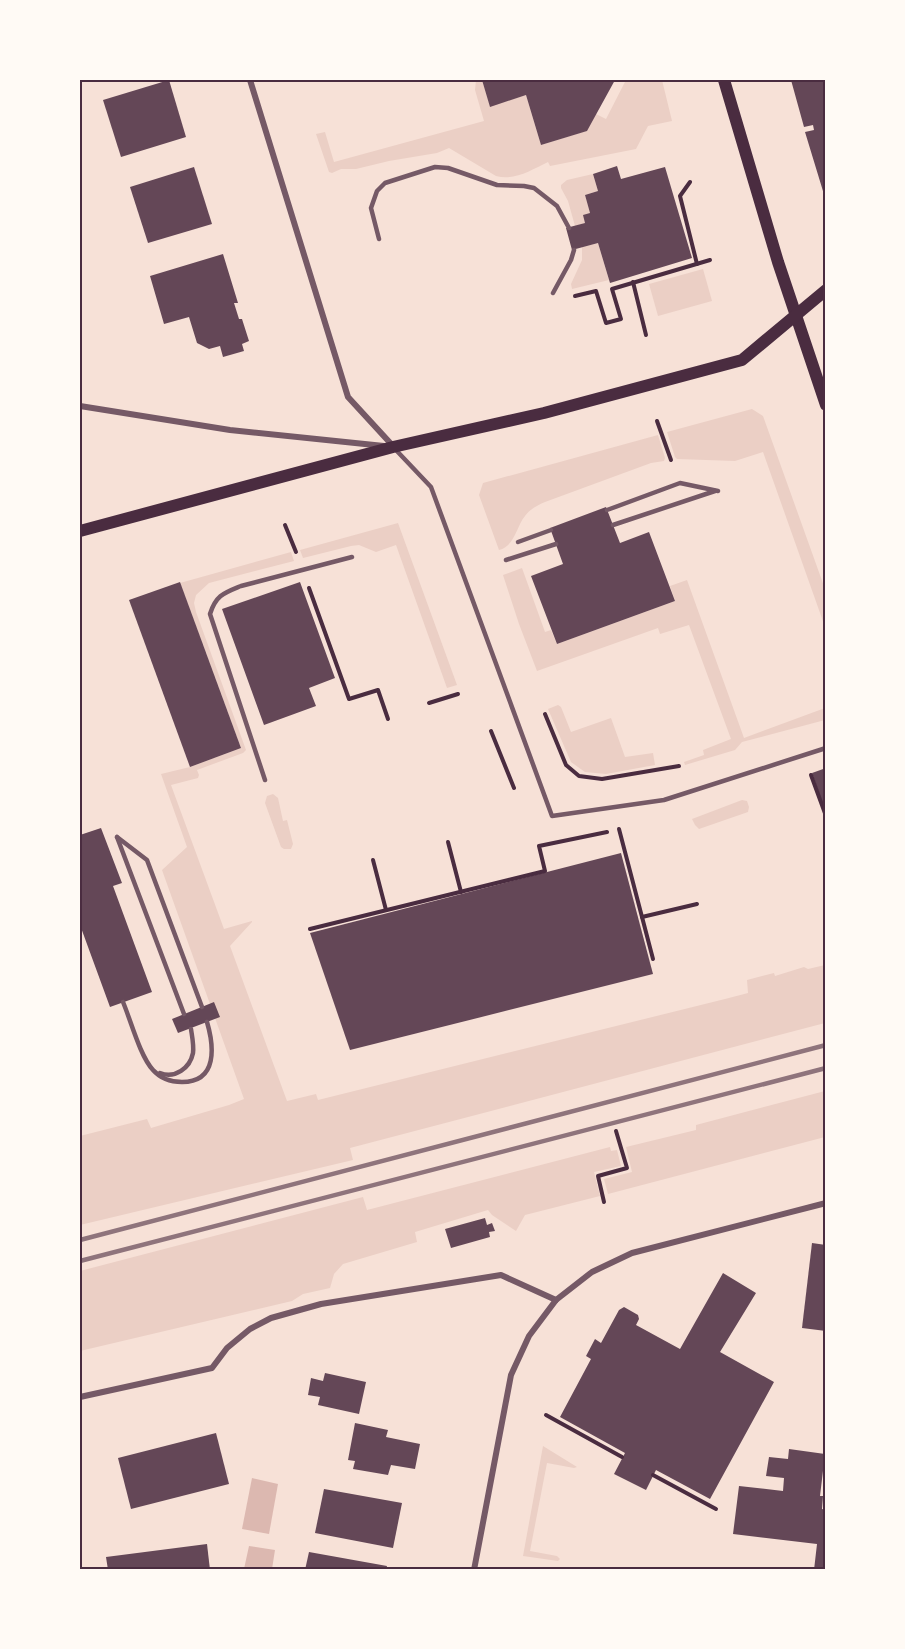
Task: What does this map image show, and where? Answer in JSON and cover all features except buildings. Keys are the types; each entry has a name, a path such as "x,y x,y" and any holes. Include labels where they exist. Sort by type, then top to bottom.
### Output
{"main road":[{"path":"724,80 795,316 825,405"},
{"path":"80,531 393,447 544,413 742,360 825,290"}],"street":[{"path":"250,80 348,398 393,447"},
{"path":"80,406 230,430 393,447"},
{"path":"474,1569 511,1375 529,1336 556,1300 592,1272 632,1253 825,1203"},
{"path":"80,1396 212,1368 227,1348 250,1329 271,1318 321,1304 501,1275 556,1300"}],"lane":[{"path":"379,239 371,208 377,191 385,183 435,167 448,168 497,185 534,188 557,206 569,228"},
{"path":"554,293 574,250"},
{"path":"393,447 431,487 552,816 664,800 825,748"},
{"path":"607,510 680,483 718,491 613,525"},
{"path":"518,542 551,530"},
{"path":"506,560 556,544"},
{"path":"265,780 210,614 214,602 225,592 241,586 352,557"},
{"path":"184,1014 117,837 147,860 202,1007"},
{"path":"123,1002 145,1059 153,1070 174,1082 197,1080 210,1064 213,1052 207,1022"},
{"path":"153,1070 170,1075 178,1074 185,1068 193,1052 191,1029"}],"path":[{"path":"690,182 680,196 697,264"},
{"path":"575,296 596,291 606,323 621,319 612,289 710,260"},
{"path":"633,282 646,335"},
{"path":"657,421 671,460"},
{"path":"285,525 298,559"},
{"path":"306,580 350,699 378,690 388,720"},
{"path":"429,703 458,694"},
{"path":"545,714 566,765 579,776 602,779 679,766"},
{"path":"491,731 514,788"},
{"path":"810,771 825,816"},
{"path":"309,929 545,871 538,846 629,827"},
{"path":"619,829 653,959"},
{"path":"448,842 461,892"},
{"path":"373,860 386,910"},
{"path":"642,917 698,904"},
{"path":"604,1202 598,1176 627,1168 616,1131"},
{"path":"546,1414 622,1457"},
{"path":"653,1474 716,1509"}],"shaded area":[{"path":"476,80 482,80 490,106 526,95 541,145 586,131 596,114 606,119 626,80 662,80 672,121 648,126 636,149 550,166 548,162 523,174 510,177 496,176 449,148 437,153 329,172 316,134 325,132 334,162 484,121 475,90"},
{"path":"593,174 598,191 585,195 590,213 585,223 575,226 561,185 567,180"},
{"path":"598,243 609,280 572,289 571,284 582,260 582,247"},
{"path":"703,269 712,301 658,316 649,284"},
{"path":"752,409 763,416 825,589 825,627 763,452 735,461 677,459 675,457 667,432"},
{"path":"658,435 664,461 651,463 537,506 529,511 522,520 509,545 499,550 479,495 483,483"},
{"path":"398,523 457,685 447,688 396,545 376,552 359,545 351,546 303,558 300,550"},
{"path":"291,552 294,561 209,583 196,595 194,603 196,612 246,750 197,770 198,778 171,785 224,929 252,921 230,946 287,1101 316,1094 318,1100 725,999 748,993 747,980 774,973 775,976 804,967 808,969 825,965 825,1023 350,1148 353,1160 80,1225 80,1136 147,1119 151,1128 244,1099 162,870 187,847 161,774 190,767 241,748 180,583"},
{"path":"522,568 545,632 551,630 557,644 675,601 670,586 687,580 744,738 825,708 825,720 742,742 735,750 685,765 684,762 704,755 703,750 731,739 689,625 660,634 658,628 537,671 503,575"},
{"path":"558,705 561,707 571,732 611,718 625,757 653,753 655,765 606,774 585,772 571,762 548,709"},
{"path":"273,794 278,798 283,821 287,820 293,844 291,849 281,847 265,803 267,796"},
{"path":"742,800 747,801 748,812 699,829 692,819"},
{"path":"825,1091 825,1137 608,1194 604,1179 632,1172 626,1147 696,1130 696,1125"},
{"path":"610,1147 611,1151 617,1150 621,1166 594,1172 600,1196 525,1215 516,1231 488,1210 415,1232 417,1242 343,1264 334,1274 330,1288 303,1294 292,1301 80,1351 80,1271 363,1197 367,1210"},
{"path":"543,1446 577,1467 547,1463 530,1551 557,1556 560,1559 558,1561 523,1556"},
{"path":"252,1478 278,1484 269,1534 242,1529"},
{"path":"249,1546 275,1550 272,1569 244,1569"}],"railway":[{"path":"80,1240 826,1045"},
{"path":"80,1261 826,1068"}]}
